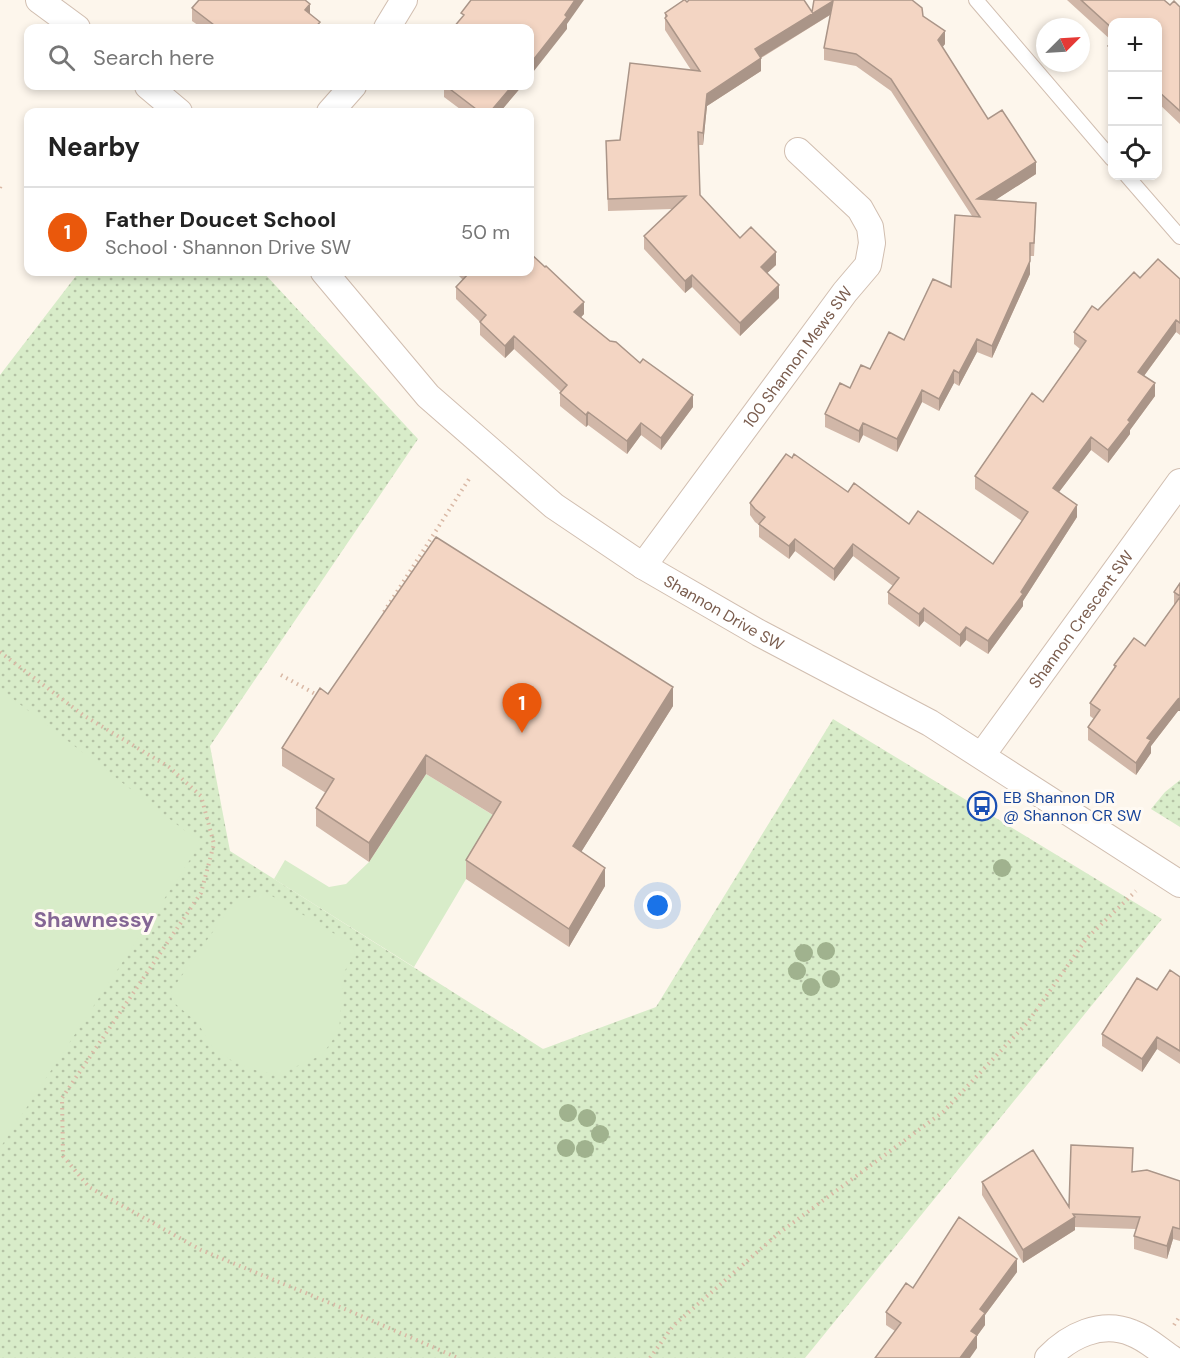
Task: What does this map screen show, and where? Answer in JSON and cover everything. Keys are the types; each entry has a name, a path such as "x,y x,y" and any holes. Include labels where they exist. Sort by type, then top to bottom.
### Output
{"street":[{"path":"39,0 72,24"},
{"path":"389,24 399,2"},
{"path":"153,90 174,108"},
{"path":"334,108 349,90"},
{"name":"100 Shannon Mews SW","path":"643,567 868,265 872,243 870,227 860,210 798,152"},
{"name":"Shannon Drive SW","path":"327,276 428,396 554,506 643,567 759,633 930,723 1171,878"},
{"name":"Shannon Crescent SW","path":"982,756 1180,482"},
{"path":"1048,1358 1062,1343 1072,1338 1092,1330 1110,1329 1132,1333 1172,1358"}],"lane":[{"path":"976,0 1108,153"},
{"path":"1130,180 1180,237"}],"path":[{"path":"380,620 469,479"},
{"path":"0,652 83,715 169,767 201,795 214,843 201,893 62,1098 63,1156 89,1187 201,1250 458,1358"},
{"path":"281,675 328,701"},
{"path":"650,1358 673,1326 779,1233 943,1112 1028,1022 1087,938 1137,890 1171,878"}],"green space":[{"path":"76,276 267,276 418,439 210,746 230,851 543,1049 656,1007 833,719 1162,919 805,1358 0,1358 0,375"},
{"path":"0,689 201,843 0,1148"},
{"path":"426,774 501,820 414,967 274,879 285,860 329,887 346,884 369,862"},
{"path":"1180,780 1180,827 1151,809 1165,792"},
{"path":"267,893 353,945 355,955 344,972 339,1031 322,1055 277,1075 251,1069 229,1059 210,1044 198,1023 172,1001 171,991 234,902"}],"building":[{"path":"199,0 305,0 310,4 305,10 320,22 318,24 213,24 192,8"},
{"path":"471,0 575,0 565,15 567,17 534,59 534,24 456,24 464,15 461,13"},
{"path":"684,0 687,2 689,0 804,0 812,12 814,0 912,0 922,8 923,16 945,31 938,40 988,119 1002,110 1036,162 977,199 1036,203 1034,243 1030,243 1030,261 992,346 977,339 959,373 954,370 939,399 922,390 897,439 863,423 859,431 825,414 840,383 850,388 861,365 870,369 889,332 904,340 933,279 951,287 955,215 980,217 891,79 856,54 824,48 833,1 755,49 761,58 707,94 703,133 698,132 700,195 740,238 751,227 776,252 761,267 779,285 740,323 692,275 685,281 644,236 686,196 608,199 606,141 620,140 630,63 700,71 665,18 667,16 665,13"},
{"path":"1081,0 1164,0 1170,5 1174,1 1180,7 1180,111 1162,95 1162,18 1108,18 1108,24"},
{"path":"451,90 509,90 493,108 475,108"},
{"path":"534,257 584,302 574,312 610,341 616,342 640,363 643,359 693,395 661,438 641,423 627,441 588,412 586,415 560,393 567,385 514,336 505,346 480,322 486,315 456,287 466,276 534,276"},
{"path":"1158,259 1180,279 1180,323 1176,320 1138,372 1155,383 1128,420 1130,422 1108,450 1091,437 1053,488 1077,505 1021,592 1023,594 988,641 966,627 960,635 924,608 919,614 888,592 899,578 853,544 834,569 795,539 789,546 759,524 765,517 750,503 786,454 792,458 794,454 848,492 854,483 909,524 918,511 993,564 1028,512 975,476 1032,393 1043,402 1086,341 1074,332 1092,306 1098,310 1134,272 1140,278"},
{"path":"436,537 673,687 573,846 605,868 569,929 466,860 501,802 426,755 369,843 316,808 334,779 282,748 320,688 328,694"},
{"path":"1180,583 1180,596 1174,592"},
{"path":"1180,597 1180,698 1147,738 1151,740 1136,763 1088,727 1100,710 1090,703 1134,638 1145,646"},
{"path":"1170,970 1180,977 1180,1051 1157,1037 1142,1059 1102,1034 1137,978 1157,990"},
{"path":"1071,1145 1133,1148 1132,1172 1147,1170 1180,1181 1180,1229 1173,1227 1167,1246 1134,1236 1140,1217 1073,1214 1075,1217 1023,1250 982,1182 1033,1150 1069,1207"},
{"path":"959,1217 1017,1259 980,1309 985,1313 971,1331 977,1335 960,1358 875,1358 901,1323 886,1312 906,1283 913,1288"}],"place":[{"name":"Father Doucet School","path":"522,733"},
{"name":"EB Shannon DR @ Shannon CR SW","path":"982,806"}],"district":[{"name":"Shawnessy","path":"94,919"}]}
